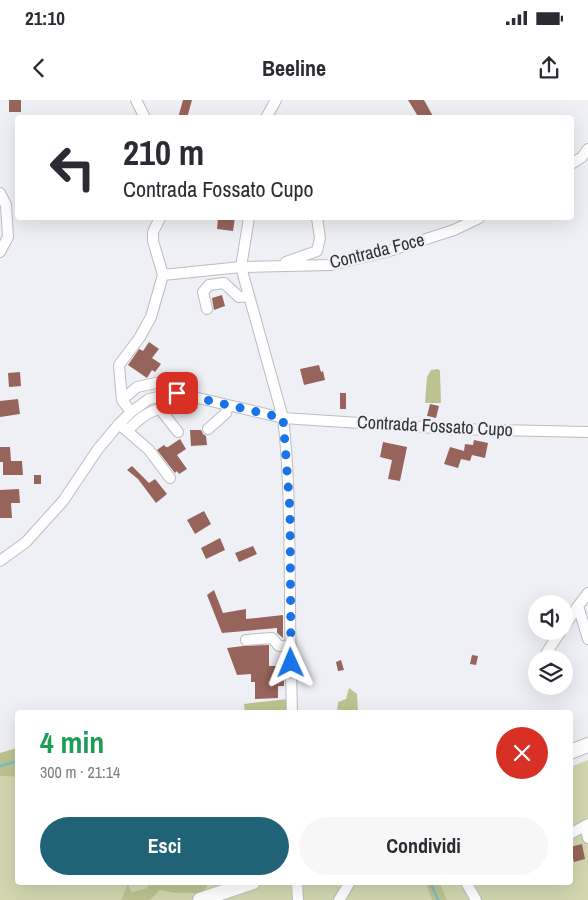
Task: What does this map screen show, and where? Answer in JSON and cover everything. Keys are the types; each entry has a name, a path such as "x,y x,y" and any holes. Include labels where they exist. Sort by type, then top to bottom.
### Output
{"main road":[{"path":"573,751 588,745"},
{"path":"200,900 244,885"}],"street":[{"path":"136,100 144,115"},
{"path":"268,115 276,100"},
{"path":"574,162 582,157 588,149"},
{"path":"0,193 6,205 8,236 0,252"},
{"path":"131,412 122,400 119,366 140,337 151,317 163,275 153,241 153,232 159,220"},
{"path":"248,220 241,267 283,418 290,510 292,710"},
{"path":"275,265 317,251 320,238 317,220"},
{"name":"Contrada Foce","path":"163,275 241,267 331,265 377,254 454,230 475,220"},
{"path":"236,236 244,247"},
{"path":"207,309 203,292 209,285 224,283 239,297 249,296"},
{"path":"122,400 137,387 170,380"},
{"name":"Contrada Fossato Cupo","path":"0,561 26,542 63,501 98,449 123,428 131,412 149,399 177,393 283,418 452,429 588,432"},
{"path":"208,429 226,413 228,405"},
{"path":"170,478 149,450 123,428 151,411 160,409 178,432"},
{"path":"573,614 588,594"},
{"path":"578,606 588,639"},
{"path":"246,640 272,638 279,646 291,646"},
{"path":"573,832 586,825 588,838"},
{"path":"297,885 298,900"},
{"path":"339,900 348,885"},
{"path":"468,885 476,900"}],"green space":[{"path":"438,369 440,371 441,403 425,403 427,377 431,370"},
{"path":"349,688 357,694 358,710 337,710 338,702 346,699"},
{"path":"287,699 288,710 245,710 244,704"},
{"path":"15,749 15,777 0,776 0,753"},
{"path":"588,760 588,819 573,828 573,766"},
{"path":"0,776 15,777 15,885 127,885 121,900 0,900"},
{"path":"588,827 588,900 447,900 441,885 573,885 573,836"},
{"path":"127,885 131,892 147,888 148,885 208,885 203,893 174,893 160,890 150,900 121,900"},
{"path":"129,885 148,885 147,888 130,892"},
{"path":"291,885 292,900 147,900 160,890 174,893 208,886"},
{"path":"302,885 424,885 427,886 432,900 303,900"},
{"path":"424,885 441,885 447,900 432,900 427,886"}],"building":[{"path":"9,100 21,100 21,112 9,112"},
{"path":"183,100 192,100 188,115 179,115"},
{"path":"408,100 424,100 432,115 417,115"},
{"path":"218,220 235,220 233,231 217,229"},
{"path":"222,295 225,306 214,310 212,298"},
{"path":"149,342 159,349 152,358 161,364 155,372 152,370 147,378 128,365 139,349 143,351"},
{"path":"319,365 325,380 304,385 300,369"},
{"path":"20,372 21,386 9,387 8,373"},
{"path":"340,393 346,393 346,409 340,409"},
{"path":"18,399 20,414 0,417 0,401"},
{"path":"430,404 439,406 436,418 427,416"},
{"path":"190,430 201,430 206,436 207,445 191,446"},
{"path":"180,439 186,449 177,455 187,469 179,474 177,471 175,473 157,450 164,445 168,447"},
{"path":"474,440 488,443 485,458 472,455 470,461 461,459 458,468 444,464 450,447 464,451 465,444 473,445"},
{"path":"383,442 407,447 400,481 388,479 392,460 380,457"},
{"path":"0,447 10,447 11,461 22,461 23,475 3,475 3,462 0,462"},
{"path":"132,466 149,483 155,479 167,494 156,503 138,479 127,470"},
{"path":"34,475 41,475 41,484 34,484"},
{"path":"19,489 20,503 11,503 12,518 0,518 0,490"},
{"path":"204,511 211,524 195,534 187,520"},
{"path":"220,538 225,550 206,559 201,548"},
{"path":"253,546 257,554 239,562 235,553"},
{"path":"214,590 223,613 246,609 246,619 283,615 283,638 277,633 277,628 222,633 207,595"},
{"path":"269,645 269,666 284,666 284,686 278,686 278,698 255,699 255,682 251,682 251,674 237,675 227,648"},
{"path":"472,655 478,656 476,665 470,664"},
{"path":"341,660 344,670 338,671 336,662"},
{"path":"582,844 585,859 574,862 573,846"}],"waterway":[{"path":"0,766 15,762"},
{"path":"431,885 438,900"}],"route":[{"path":"177,393 283,418 290,510 291,663"}]}
